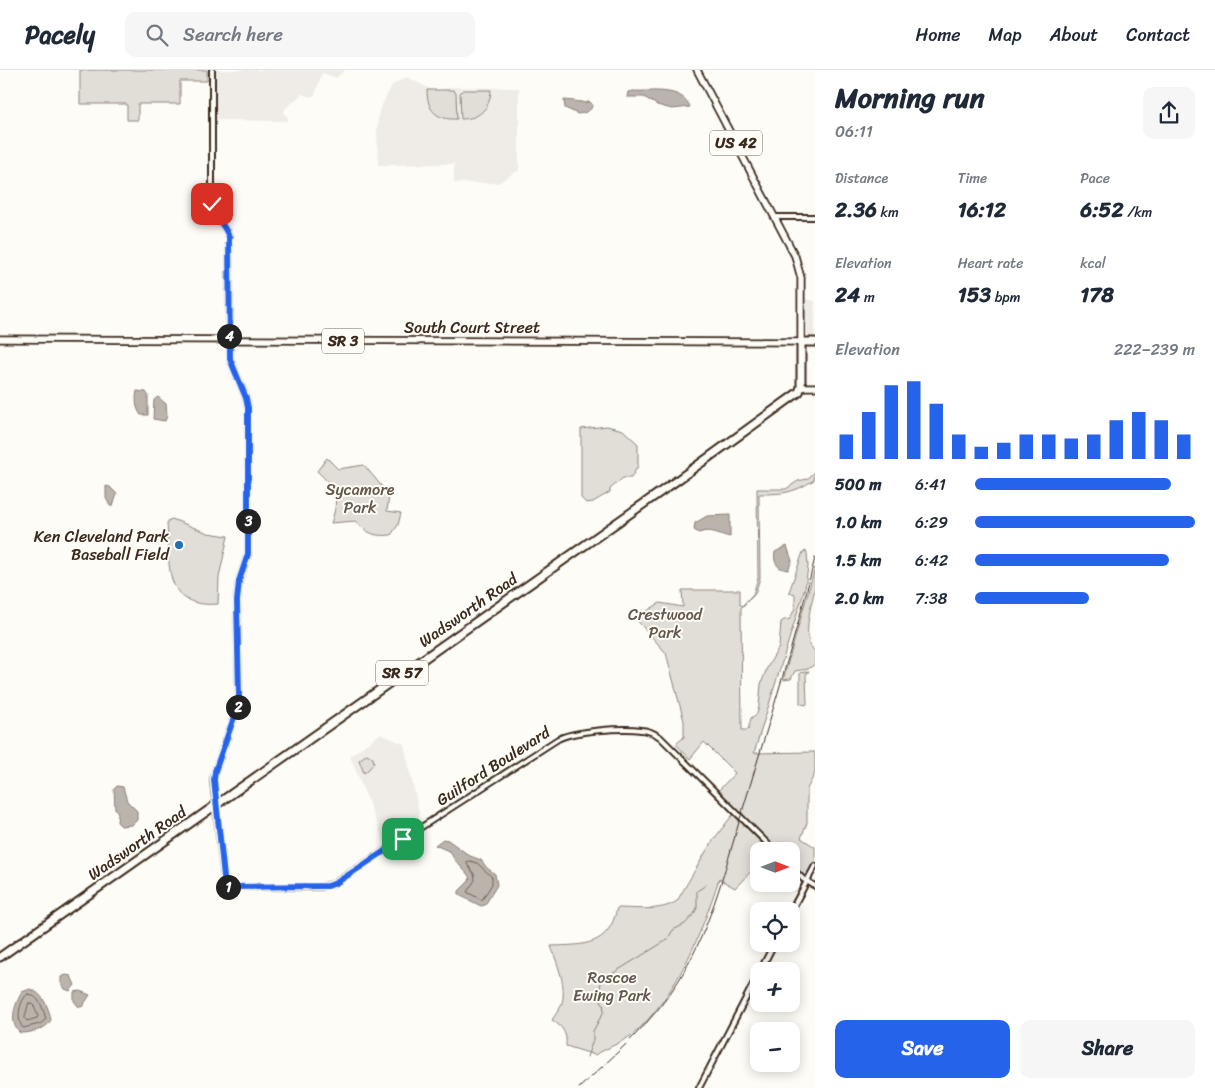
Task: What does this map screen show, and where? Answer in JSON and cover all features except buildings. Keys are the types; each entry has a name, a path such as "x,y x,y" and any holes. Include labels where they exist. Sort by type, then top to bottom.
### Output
{"highway":[{"name":"South Court Street","path":"801,342 815,342"},
{"path":"801,342 801,387"},
{"name":"Wadsworth Road","path":"0,956 677,480 799,392 801,387"}],"main road":[{"name":"US 42","path":"697,70 795,256 801,278 801,342"},
{"name":"South Court Street","path":"0,339 801,342"},
{"path":"801,387 815,386"}],"street":[{"path":"212,70 212,204 215,214 226,229 229,242 231,362 246,398 248,408 248,554 239,581 237,601 239,695 238,706 215,771 215,804"},
{"path":"774,217 815,217"},
{"name":"Guilford Boulevard","path":"215,804 225,887 320,886 333,884 558,739 579,732 640,729 660,736 766,842"},
{"path":"796,902 815,866"},
{"path":"800,875 815,886"},
{"path":"699,1088 750,989"}],"shaded area":[{"path":"214,70 345,70 336,78 322,73 315,95 311,97 302,94 285,109 284,112 288,121 214,120"},
{"path":"407,77 434,91 454,87 519,88 519,170 498,183 454,183 454,164 378,165 377,130 379,111 392,85"},
{"path":"805,299 815,301 815,338 806,338 804,335"},
{"path":"380,734 404,744 420,817 385,844 350,756"}],"green space":[{"path":"80,70 207,70 207,81 180,81 180,104 138,104 138,120 127,120 127,104 80,104"},
{"path":"427,90 453,90 456,93 457,119 438,116 431,108 427,97"},
{"path":"463,90 491,90 486,108 478,115 467,119 461,119 460,93"},
{"path":"607,426 623,430 638,444 638,466 631,478 623,478 610,489 610,492 593,502 586,503 581,498 581,429"},
{"name":"Sycamore Park","path":"327,458 338,469 364,465 389,495 387,511 401,513 398,525 391,535 371,533 355,521 331,523 336,500 332,489 317,471"},
{"name":"Crestwood Park","path":"815,472 814,480 800,488 782,493 759,494 760,578 755,594 741,608 742,730 748,730 751,718 757,714 759,707 761,684 767,668 779,647 781,622 790,619 795,608 795,594 789,592 803,552 806,551 808,567 805,588 754,753 815,752 815,773 807,789 807,823 801,838 815,847 815,864 806,881 800,875 800,842 767,842 718,791 735,773 704,742 690,759 676,744 684,737 684,721 666,653 635,618 660,603 683,607 682,590 740,590 740,604 742,606 753,594 758,578 757,489 786,489 798,481 807,479"},
{"path":"172,519 208,533 228,536 219,577 218,604 200,604 186,599 178,591 172,580 169,567 167,523"},
{"path":"815,568 815,587 808,621 808,639 815,651 815,664 808,669 795,671 791,679 783,680"},
{"path":"809,671 806,675 807,704 805,705 800,703 800,673"},
{"path":"367,754 373,758 374,763 364,773 359,760"},
{"name":"Roscoe Ewing Park","path":"734,813 763,842 750,842 750,872 735,888 719,879 697,940 688,960 666,997 634,1034 595,1055 566,1046 564,1031 552,1020 561,1006 563,991 561,976 551,946 585,944 594,941 608,930 617,908 656,908 664,907 677,901 711,843"}],"water":[{"path":"628,92 673,93 686,100 690,107 672,109 657,105 644,97 627,97"},
{"path":"564,100 586,103 589,101 592,106 588,111 578,114 565,108"},
{"path":"137,391 146,392 148,395 148,415 141,415 138,410 136,401"},
{"path":"158,397 166,404 167,416 165,421 153,419 154,400"},
{"path":"106,486 110,487 117,494 113,506 110,506 106,498"},
{"path":"730,515 730,537 711,532 699,533 694,530 695,523 707,516"},
{"path":"787,546 792,561 788,570 779,567 775,559 775,552"},
{"path":"117,786 123,787 127,801 137,811 137,820 132,825 121,826 117,822 118,813 115,808 114,789"},
{"path":"443,839 448,840 470,856 481,860 495,874 497,885 485,905 481,906 459,895 459,891 470,878 451,852 435,845"},
{"path":"71,976 75,985 70,991 65,989 61,983 61,977"},
{"path":"30,989 35,991 45,1001 51,1020 46,1026 38,1030 20,1033 14,1024 15,1007 22,992"},
{"path":"80,991 90,995 82,1007 78,1006 74,1001 74,992"}],"waterway":[{"path":"587,1057 593,1040 593,1031 604,1011 598,994 602,980 667,940 673,930 685,924 697,908 697,891 706,885"}],"railway":[{"path":"579,1088 607,1063 658,1010 679,980 701,937 725,869 791,649 815,558"}],"place":[{"name":"Ken Cleveland Park Baseball Field","path":"179,545"}],"route":[{"path":"212,204 215,214 224,225 229,237 230,359 246,398 248,408 248,554 239,581 237,601 238,706 215,771 214,780 225,887 328,886 336,883 403,839"}]}
